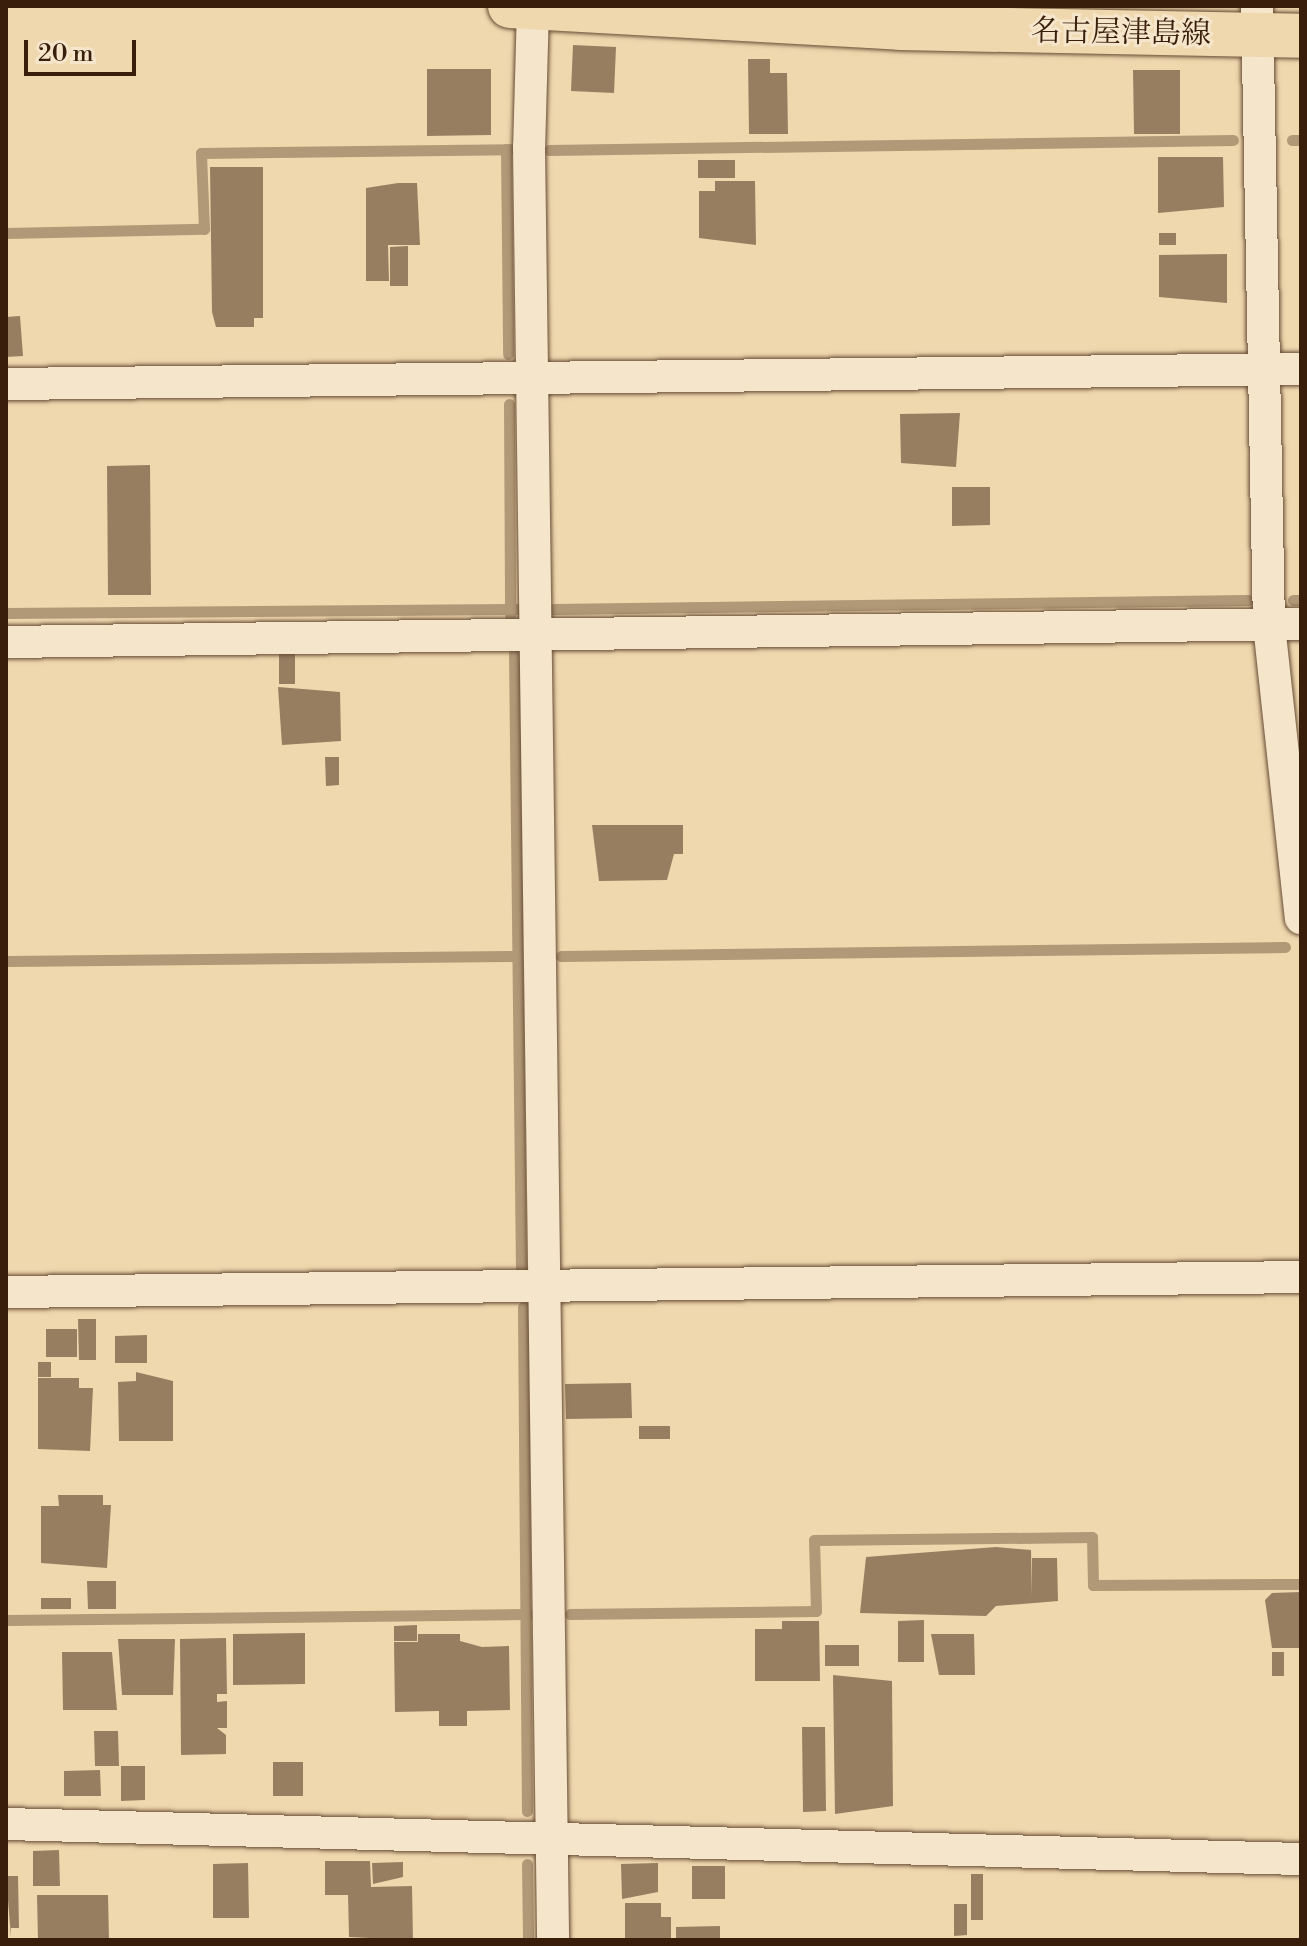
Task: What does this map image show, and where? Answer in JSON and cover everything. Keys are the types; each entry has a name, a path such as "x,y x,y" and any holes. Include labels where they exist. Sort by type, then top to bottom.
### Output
{"main road":[{"name":"名古屋津島線","path":"522,7 1257,21 1301,36"}],"street":[{"path":"522,7 537,635 553,1940"},
{"path":"1257,21 1269,625 1301,918"},
{"path":"6,384 1301,369"},
{"path":"6,642 1301,624"},
{"path":"6,1292 1301,1277"},
{"path":"6,1824 1301,1859"}],"building":[{"path":"573,45 616,47 614,93 571,91"},
{"path":"748,59 770,59 770,73 787,73 788,134 749,134"},
{"path":"427,69 491,69 491,135 427,136"},
{"path":"1133,70 1180,70 1180,134 1134,134"},
{"path":"1158,157 1223,157 1224,207 1158,213"},
{"path":"698,160 735,160 735,178 698,178"},
{"path":"210,167 263,167 263,318 254,318 254,327 216,327 212,312"},
{"path":"715,181 755,181 756,245 699,238 699,191 715,191"},
{"path":"417,183 420,245 388,245 389,281 366,281 366,188"},
{"path":"1159,233 1176,233 1176,245 1159,245"},
{"path":"408,246 408,286 390,286 390,247"},
{"path":"1227,254 1227,303 1159,297 1159,255"},
{"path":"20,316 23,356 6,357 6,317"},
{"path":"960,413 956,467 901,463 900,414"},
{"path":"150,465 151,595 108,595 107,466"},
{"path":"952,487 990,487 990,525 952,526"},
{"path":"279,652 295,652 295,684 279,684"},
{"path":"278,687 340,692 341,741 282,745"},
{"path":"325,757 339,757 339,785 326,786"},
{"path":"592,825 683,825 683,854 674,854 667,880 599,881"},
{"path":"78,1319 96,1319 96,1360 79,1360"},
{"path":"46,1329 77,1329 77,1357 46,1357"},
{"path":"147,1335 147,1363 115,1363 115,1336"},
{"path":"38,1362 51,1362 51,1377 38,1377"},
{"path":"136,1372 173,1381 173,1441 119,1441 118,1382 136,1381"},
{"path":"38,1378 79,1378 79,1388 93,1388 90,1451 38,1449"},
{"path":"631,1383 632,1418 566,1419 565,1384"},
{"path":"639,1426 670,1426 670,1439 639,1439"},
{"path":"58,1495 103,1495 103,1505 111,1505 107,1568 41,1563 41,1506 59,1506"},
{"path":"996,1547 1031,1550 1032,1596 1032,1558 1057,1558 1058,1601 996,1606 986,1616 860,1613 866,1557"},
{"path":"87,1581 116,1581 116,1609 88,1609"},
{"path":"1301,1592 1301,1648 1272,1648 1265,1600 1272,1593"},
{"path":"41,1598 71,1598 71,1609 41,1609"},
{"path":"924,1620 924,1662 898,1662 898,1621"},
{"path":"782,1621 819,1621 820,1681 755,1681 755,1629 782,1629"},
{"path":"417,1625 417,1641 394,1641 394,1626"},
{"path":"305,1633 305,1684 233,1685 233,1634"},
{"path":"418,1634 460,1634 460,1641 482,1647 509,1646 510,1710 467,1711 467,1726 439,1726 439,1711 395,1712 394,1642 418,1642"},
{"path":"931,1634 974,1634 975,1675 939,1675"},
{"path":"226,1638 227,1694 217,1694 217,1702 227,1701 227,1728 217,1728 226,1735 226,1754 181,1755 180,1639"},
{"path":"118,1639 175,1639 173,1695 122,1695"},
{"path":"825,1645 859,1645 859,1666 825,1666"},
{"path":"62,1652 112,1652 117,1710 63,1710"},
{"path":"1272,1652 1284,1652 1284,1676 1272,1676"},
{"path":"833,1675 892,1681 893,1806 835,1814"},
{"path":"802,1727 825,1727 826,1811 803,1812"},
{"path":"94,1731 118,1731 119,1766 95,1766"},
{"path":"273,1762 303,1762 303,1796 273,1796"},
{"path":"121,1766 145,1766 145,1800 121,1801"},
{"path":"100,1770 101,1796 64,1796 64,1771"},
{"path":"59,1850 60,1886 33,1886 33,1851"},
{"path":"325,1861 370,1861 371,1887 412,1886 413,1940 349,1937 348,1895 325,1895"},
{"path":"403,1862 403,1877 373,1884 372,1863"},
{"path":"248,1863 249,1918 213,1918 213,1864"},
{"path":"658,1863 658,1892 622,1899 621,1864"},
{"path":"692,1866 725,1866 725,1899 692,1899"},
{"path":"971,1874 983,1874 983,1920 971,1920"},
{"path":"6,1876 18,1876 19,1928 11,1928 11,1937"},
{"path":"37,1895 108,1895 109,1940 38,1940"},
{"path":"625,1903 661,1903 661,1917 671,1917 671,1940 625,1940"},
{"path":"954,1904 967,1904 967,1935 954,1936"},
{"path":"720,1926 720,1940 676,1940 676,1927"}],"waterway":[{"path":"549,150 1233,140"},
{"path":"1292,140 1301,140"},
{"path":"506,149 508,354"},
{"path":"6,233 204,229 201,153 511,149"},
{"path":"509,404 510,615"},
{"path":"554,609 1248,600"},
{"path":"1293,600 1301,600"},
{"path":"6,613 519,609"},
{"path":"514,653 521,1268"},
{"path":"561,956 1285,947"},
{"path":"6,961 517,956"},
{"path":"523,1307 527,1811"},
{"path":"570,1614 816,1611 814,1540 1092,1537 1093,1585 1301,1584"},
{"path":"6,1620 529,1614"},
{"path":"527,1864 528,1940"}]}
